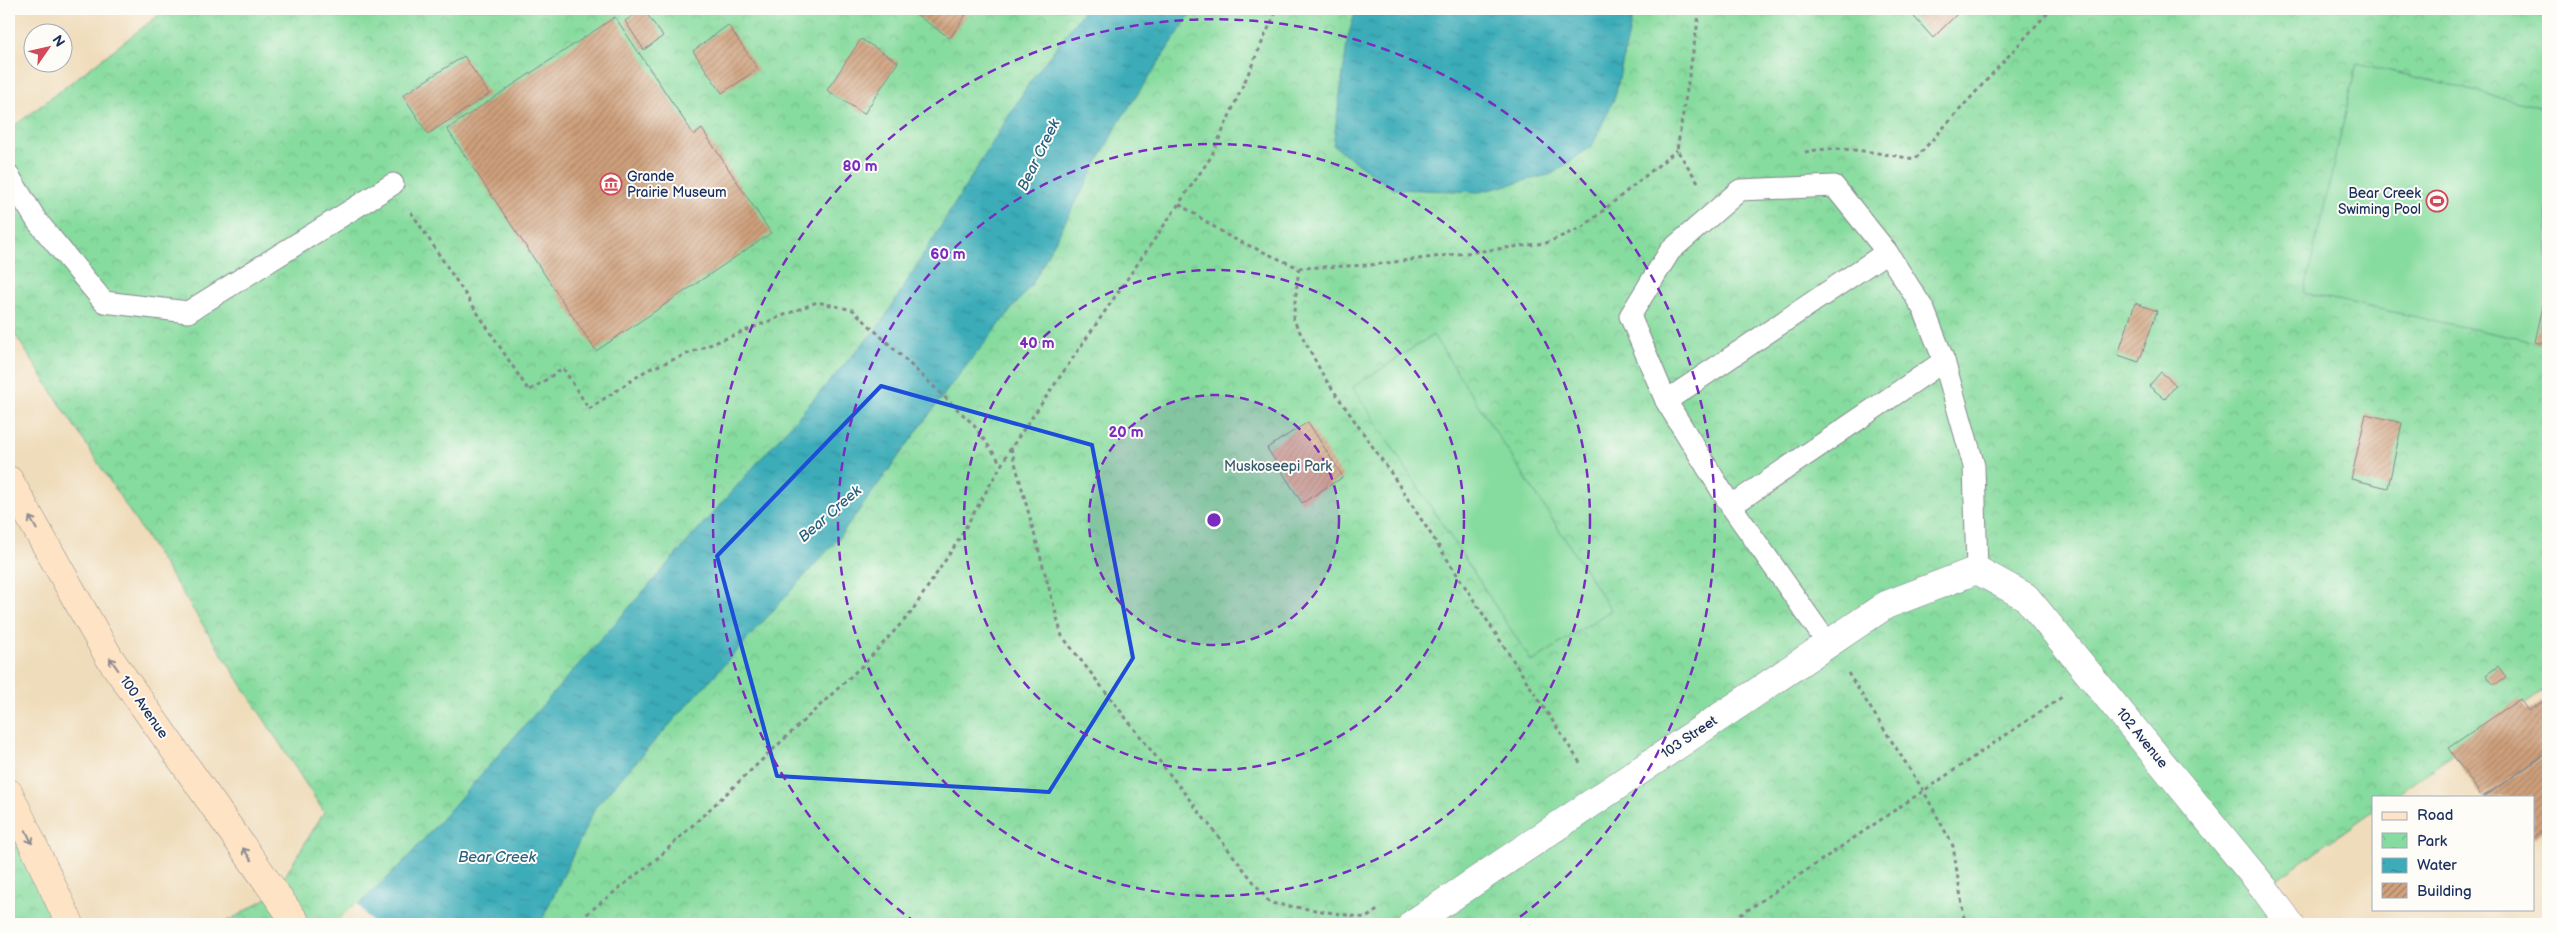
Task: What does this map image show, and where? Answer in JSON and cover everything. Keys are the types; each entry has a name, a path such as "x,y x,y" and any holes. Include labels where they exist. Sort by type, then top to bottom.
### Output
{"main road":[{"name":"100 Avenue","path":"9,480 109,657 296,924"},
{"path":"9,793 70,924"}],"street":[{"name":"103 Street","path":"1412,924 1886,605 1977,570"},
{"name":"102 Avenue","path":"1977,570 2026,597 2264,888 2290,924"}],"lane":[{"path":"9,176 37,221 104,302 188,312 393,184"},
{"path":"1828,644 1731,506 1666,401 1630,316 1670,251 1740,190 1834,186 1887,252 1924,310 1944,361 1974,466 1977,570"},
{"path":"1666,401 1887,252"},
{"path":"1731,506 1944,361"}],"path":[{"path":"574,924 660,856 866,662 910,614 956,544 1011,448 1211,157 1277,9"},
{"path":"1179,204 1230,237 1299,268 1370,265 1546,243 1583,227 1676,150 1700,9"},
{"path":"1803,152 1820,149 1872,152 1915,159 2051,9"},
{"path":"1676,150 1700,185"},
{"path":"393,184 529,391 563,368 589,409 647,370 818,302 853,310 973,424 1002,465"},
{"path":"1299,268 1293,319 1324,377 1391,473 1583,768 1591,763"},
{"path":"1011,448 1062,636 1270,903 1366,918 1382,907"},
{"path":"1828,644 1923,790 1953,846 1965,924"},
{"path":"1727,924 2092,677"}],"highlighted area":[{"path":"881,386 1092,445 1133,658 1049,792 777,776 717,556"}],"green space":[{"name":"Muskoseepi Park","path":"167,9 2548,9 2548,687 2394,796 2372,796 2372,812 2264,888 2290,924 223,924 274,894 324,812 9,325 9,130"},
{"name":"Bear Creek Swiming Pool","path":"2357,63 2548,109 2548,345 2304,293"},
{"path":"1433,335 1611,610 1532,662 1353,387"},
{"path":"9,814 66,924 9,924"}],"water":[{"name":"Bear Creek","path":"1085,9 1194,9 1119,122 1032,284 951,385 838,539 596,806 540,924 338,924 400,866 882,322 1029,83"},
{"path":"1356,9 1634,9 1615,97 1592,146 1552,174 1480,192 1393,189 1333,145 1348,37"}],"pier":[{"path":"357,903 373,924 336,924 336,922"}],"building":[{"path":"643,9 663,36 644,50 625,21"},
{"path":"908,9 970,9 950,38"},
{"path":"1907,9 1962,9 1933,38"},
{"name":"Grande Prairie Museum","path":"615,17 694,135 702,129 771,233 596,351 447,129"},
{"path":"728,25 758,69 722,93 693,51"},
{"path":"861,39 898,62 864,114 827,90"},
{"path":"464,56 489,94 428,134 403,95"},
{"path":"2548,288 2548,345 2535,342"},
{"path":"2135,303 2157,311 2139,362 2118,355"},
{"path":"2161,372 2176,385 2165,399 2149,386"},
{"path":"2366,414 2402,423 2388,488 2351,479"},
{"path":"1308,422 1343,477 1302,503 1267,448"},
{"path":"2498,666 2506,677 2494,685 2486,675"},
{"path":"2548,698 2548,752 2481,796 2448,748 2520,699 2528,711"},
{"path":"2548,753 2548,827 2534,837 2534,796 2485,796"}],"place":[{"name":"Grande Prairie Museum","path":"611,184"},
{"name":"Bear Creek Swiming Pool","path":"2437,201"}]}
